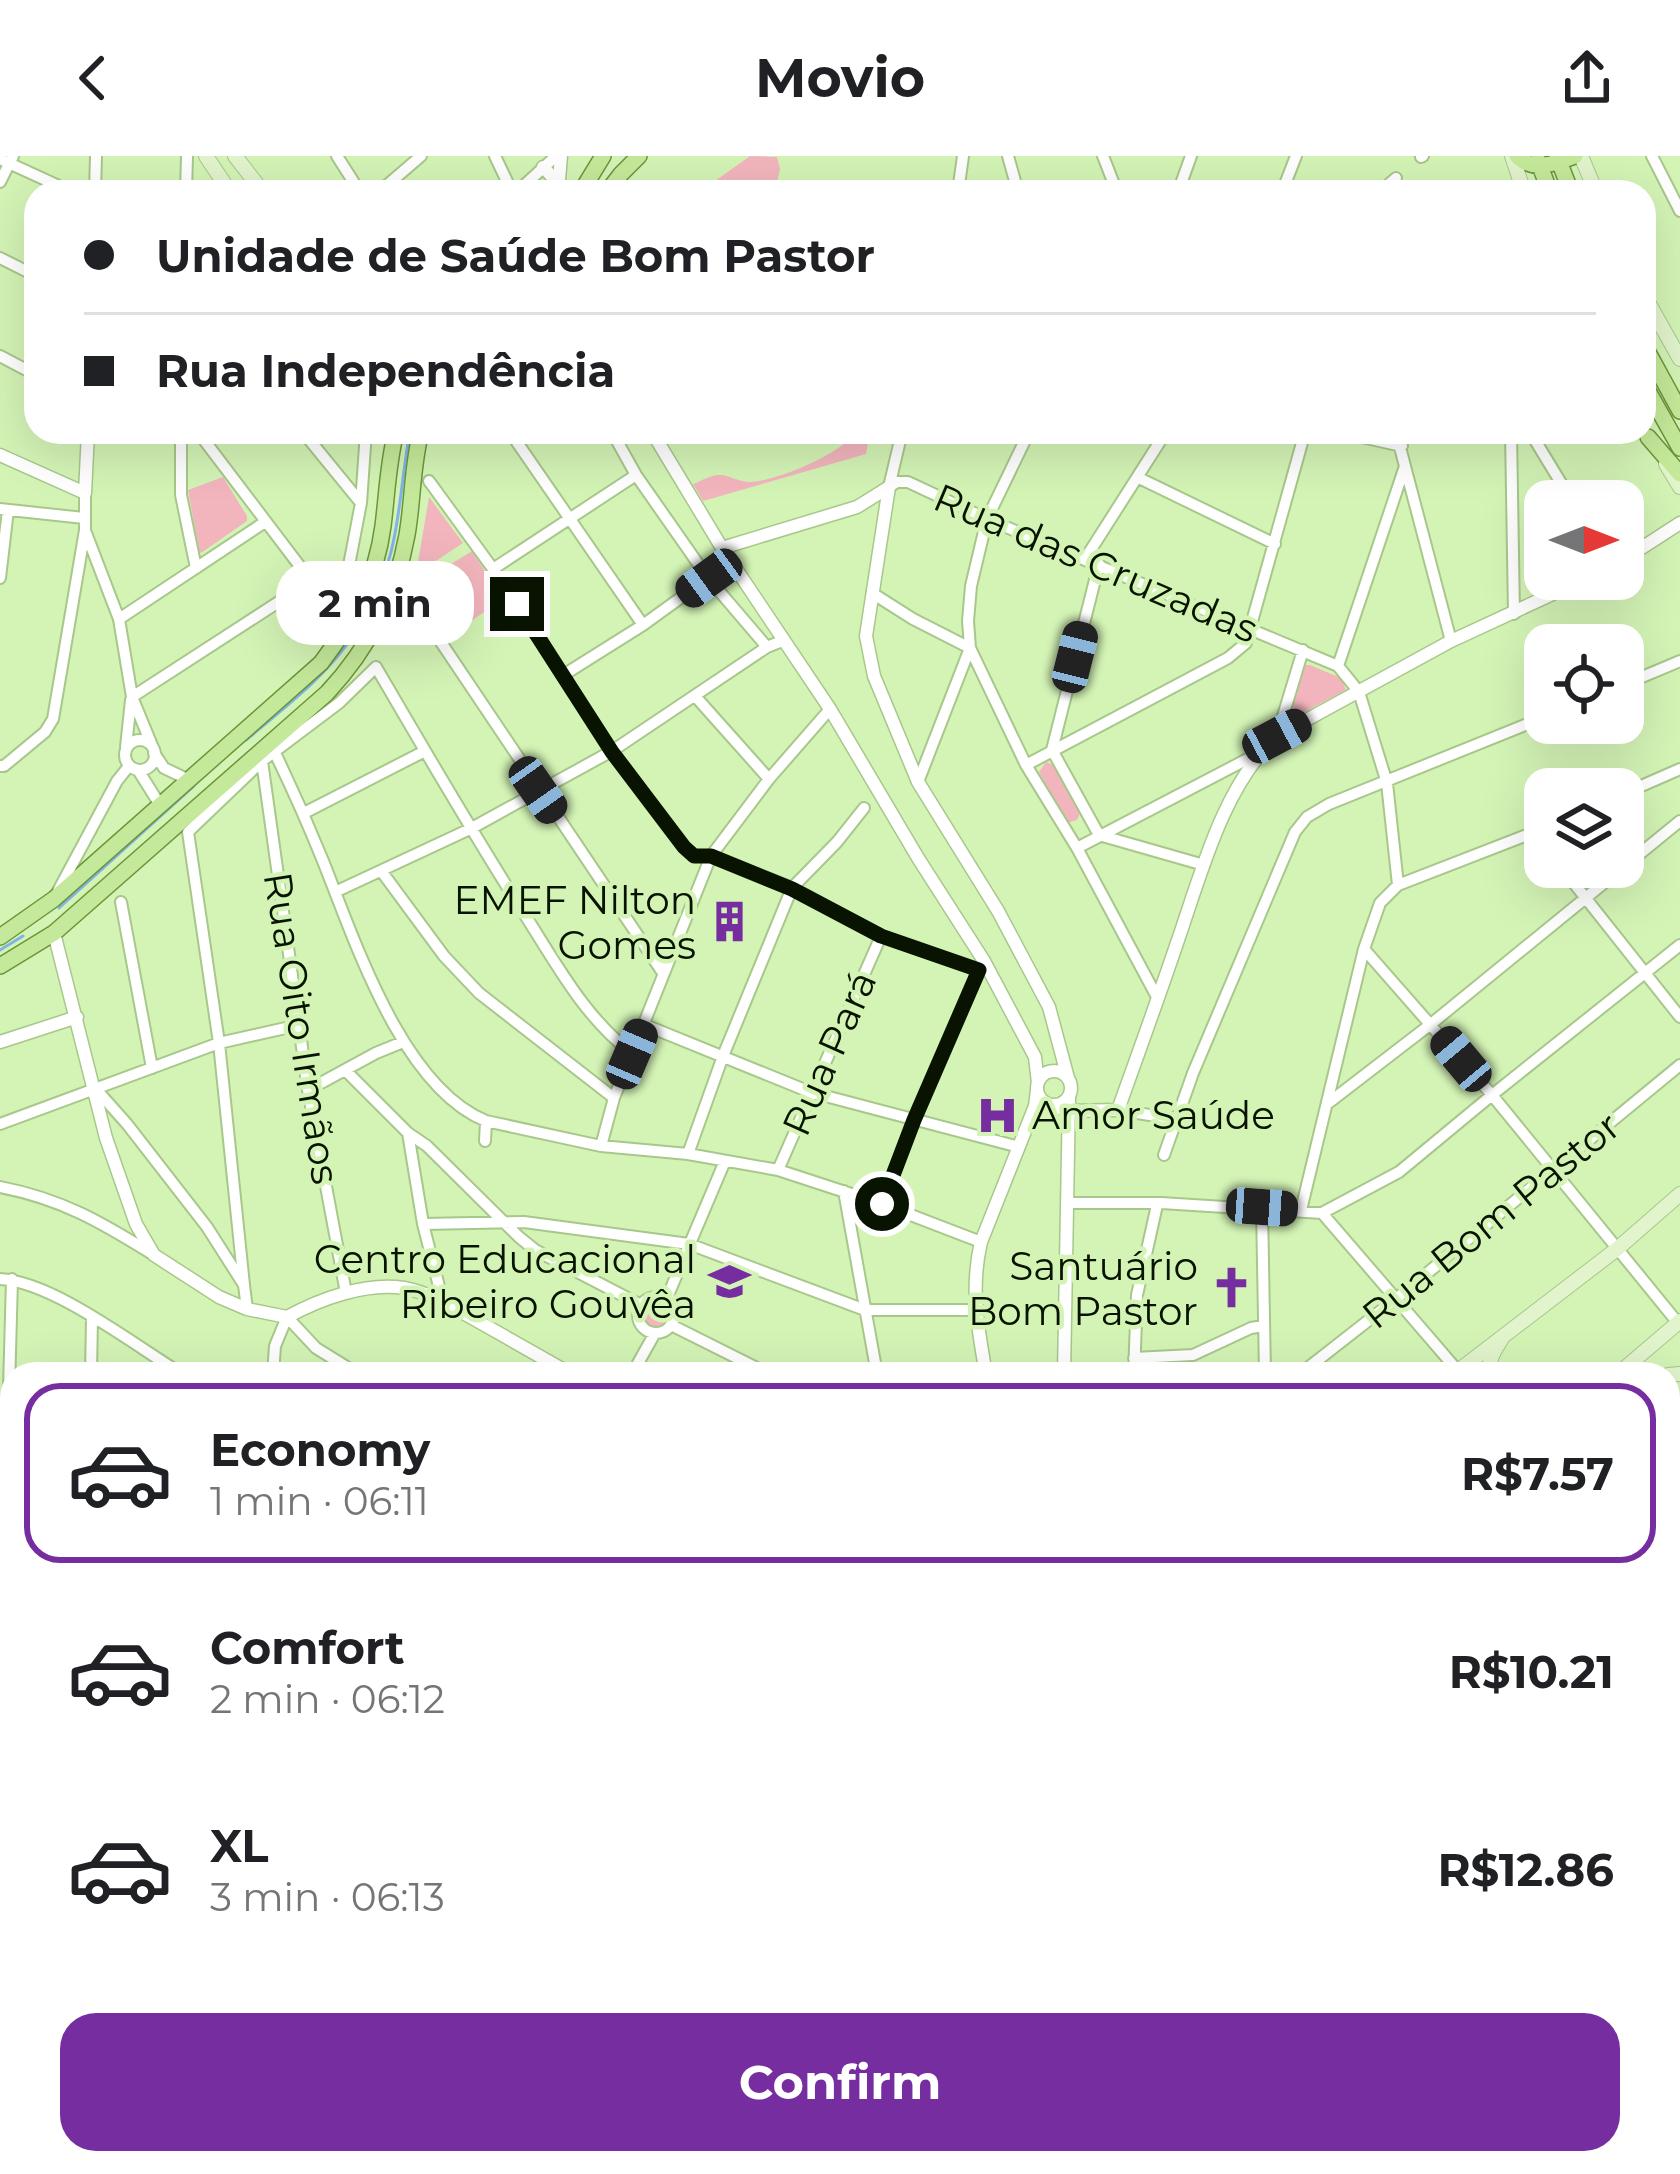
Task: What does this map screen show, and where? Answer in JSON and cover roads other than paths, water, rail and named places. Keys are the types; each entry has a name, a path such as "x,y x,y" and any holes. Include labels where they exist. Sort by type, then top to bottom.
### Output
{"main road":[{"path":"618,180 639,156"},
{"path":"1514,156 1525,164 1568,157"},
{"path":"1656,316 1680,359"},
{"path":"1656,367 1680,411"},
{"path":"1656,405 1680,448"},
{"path":"0,938 54,899 321,663 348,628 374,570 391,444"},
{"path":"0,966 54,933 348,670 378,623 397,576 422,444"},
{"path":"1653,444 1680,487"},
{"path":"1655,444 1680,473"},
{"path":"54,899 54,933"},
{"path":"21,923 54,933"},
{"path":"1469,1362 1617,1249 1680,1194"},
{"path":"1632,1362 1679,1322"},
{"path":"1490,1362 1508,1331"}],"street":[{"path":"393,180 421,156"},
{"path":"528,180 559,156"},
{"path":"1652,156 1680,211"},
{"path":"0,182 7,160 48,180"},
{"path":"543,166 553,180"},
{"path":"1,768 45,732 53,719 84,524 87,444"},
{"path":"181,444 181,495 196,568"},
{"path":"207,444 311,581 331,598 345,586 361,503 365,444"},
{"path":"313,444 361,503"},
{"path":"518,444 643,625"},
{"path":"619,444 709,578 767,647"},
{"path":"659,444 830,710 1035,1057 1035,1106 976,1264 975,1310 984,1362"},
{"path":"899,444 866,636 874,676 918,782 998,911 1049,1007 1059,1037 1071,1087 1064,1362"},
{"path":"1024,444 987,519 971,586 970,648 1025,765 1077,848 1158,998"},
{"path":"1085,559 1159,444"},
{"path":"1025,765 1228,658 1246,643 1302,444"},
{"path":"1393,444 1402,446 1450,641"},
{"path":"1511,444 1514,614"},
{"path":"1537,444 1559,480"},
{"path":"0,454 85,493"},
{"path":"1338,666 1406,463"},
{"path":"494,569 636,475"},
{"path":"1139,478 1275,544"},
{"path":"429,481 565,674 612,752 694,856 711,856 792,889 881,936 981,966"},
{"name":"Rua das Cruzadas","path":"889,487 908,482 1303,650 1338,666 1360,692"},
{"path":"722,548 857,507 889,487"},
{"path":"857,507 886,520"},
{"path":"0,578 4,509 84,524"},
{"path":"119,619 265,522"},
{"path":"1644,546 1680,523"},
{"path":"54,899 117,781 134,768 151,765 153,750 132,697 119,619 84,524"},
{"path":"1099,564 1052,750 1099,835 1204,865"},
{"path":"565,674 709,578"},
{"path":"160,805 125,752 132,697 311,581"},
{"path":"872,593 970,648"},
{"path":"1118,1110 1204,865 1235,789 1259,753 1277,736 1450,641 1543,600"},
{"path":"414,602 663,973"},
{"path":"335,892 470,829 612,752 782,641"},
{"path":"918,782 970,648"},
{"name":"Rua das Cruzadas","path":"1277,736 1303,650"},
{"path":"1644,676 1680,661"},
{"path":"247,1309 219,1043 188,832 262,761 339,703 376,667 470,829 589,1012 632,1054"},
{"path":"1360,692 1387,783 1398,885"},
{"path":"695,696 769,779"},
{"path":"601,1146 614,1098 711,856 769,779 830,710"},
{"path":"1164,1155 1295,832 1307,817 1524,726"},
{"path":"125,752 137,740 146,742 164,768 187,779"},
{"path":"274,752 382,1004 403,1042 455,1103 487,1121 601,1146 688,1154 778,1170 981,1242"},
{"path":"304,814 425,752"},
{"path":"1077,848 1259,753"},
{"name":"Rua Oito Irmãos","path":"262,761 308,1090 346,1293"},
{"path":"1644,785 1680,769"},
{"path":"688,1154 792,889 863,808"},
{"path":"1326,1104 1680,821"},
{"path":"1301,1210 1364,949 1380,903 1398,885 1524,837"},
{"path":"382,872 444,956 479,993 614,1098"},
{"path":"1577,888 1680,1017"},
{"path":"122,902 152,1068"},
{"path":"54,933 122,1190 154,1255"},
{"name":"Rua Pará","path":"778,1170 881,936"},
{"path":"1067,1203 1262,1207 1322,1213 1400,1172 1680,945"},
{"path":"1364,949 1492,1094 1679,1322"},
{"path":"882,1204 981,966"},
{"path":"0,1042 77,1017"},
{"path":"0,1124 219,1043 298,1025"},
{"path":"645,1025 810,1092 1019,1147"},
{"path":"308,1090 403,1042"},
{"name":"Rua Bom Pastor","path":"1315,1362 1680,1065"},
{"path":"345,1070 536,1250 641,1305"},
{"path":"1068,1078 1060,1072 1042,1075 1037,1086 1040,1098 1050,1105 1175,1119"},
{"path":"95,1088 207,1227 244,1286"},
{"path":"485,1141 487,1121"},
{"path":"408,1133 442,1302"},
{"path":"666,1300 725,1161"},
{"path":"0,1187 78,1210 205,1289 247,1309 287,1317 316,1348 339,1362"},
{"path":"844,1191 875,1362"},
{"path":"1134,1362 1137,1295 1160,1203"},
{"path":"1262,1207 1264,1362"},
{"path":"1322,1213 1448,1362"},
{"path":"423,1224 544,1224 689,1244 865,1310 975,1310"},
{"path":"5,1362 6,1279 53,1293 162,1362"},
{"path":"274,1362 287,1317 346,1293 398,1287 442,1302 550,1362"},
{"path":"652,1298 666,1300 674,1312 671,1325 655,1333 646,1330 638,1314 641,1305 652,1298"},
{"path":"91,1362 92,1318"},
{"path":"671,1325 745,1362"},
{"path":"1134,1358 1193,1355 1263,1326"},
{"path":"639,1362 655,1333"}],"waterway":[{"path":"246,740 316,680 368,611 391,552 408,444"},
{"path":"59,908 194,786"},
{"path":"0,950 23,936"}],"place":[{"name":"EMEF Nilton Gomes","path":"730,922"},
{"name":"Amor Saúde","path":"998,1115"},
{"name":"Centro Educacional Ribeiro Gouvêa","path":"730,1281"},
{"name":"Santuário Bom Pastor","path":"1232,1288"}]}
